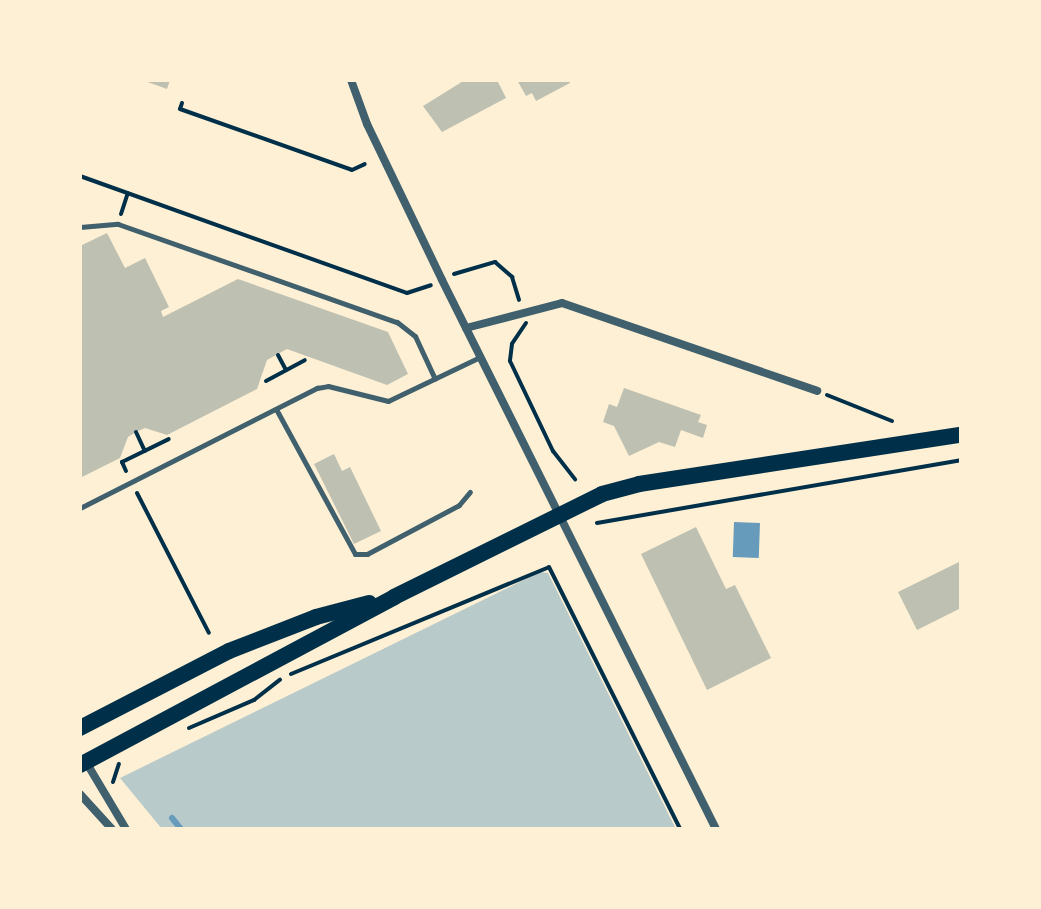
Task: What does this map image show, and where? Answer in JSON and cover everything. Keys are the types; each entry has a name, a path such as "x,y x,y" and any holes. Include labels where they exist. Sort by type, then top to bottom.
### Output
{"main road":[{"path":"82,760 558,515 639,484 961,435"},
{"path":"80,728 229,651 316,617 394,597"}],"street":[{"path":"355,81 371,133 716,829"},
{"path":"466,328 562,303 817,391"},
{"path":"82,760 126,829"},
{"path":"80,794 112,829"}],"lane":[{"path":"80,227 118,224 222,258 403,326 418,341 435,379"},
{"path":"80,508 322,387 388,401 480,357"},
{"path":"276,409 355,554 367,554 459,505 470,492"}],"path":[{"path":"182,103 180,109 352,170 365,164"},
{"path":"80,176 409,294 433,284"},
{"path":"118,224 128,193"},
{"path":"453,275 495,262 512,277 519,300"},
{"path":"526,322 526,330 510,348 510,361 553,451 575,479"},
{"path":"278,355 286,370"},
{"path":"266,381 305,360"},
{"path":"817,391 892,421"},
{"path":"136,432 145,451"},
{"path":"169,439 122,462 209,633"},
{"path":"597,523 961,460"},
{"path":"179,730 204,724 254,700 285,677 549,567 680,829"},
{"path":"114,791 114,772 124,758"}],"shaded area":[{"path":"540,572 548,573 676,829 162,829 120,778"}],"water":[{"path":"734,522 760,523 759,558 733,557"}],"building":[{"path":"142,80 170,80 167,89"},
{"path":"465,80 497,80 506,98 442,132 423,106"},
{"path":"517,80 569,80 570,83 536,101 532,93 526,96"},
{"path":"107,233 125,268 145,258 169,307 161,311 163,317 238,279 388,332 408,374 387,385 287,349 267,360 257,389 167,435 145,428 136,432 128,437 120,458 80,478 80,246"},
{"path":"624,388 701,415 698,422 707,425 703,438 681,430 675,447 659,442 629,456 614,426 603,422 609,404 617,407"},
{"path":"334,454 342,471 350,467 381,531 354,544 314,464"},
{"path":"696,527 726,589 735,585 771,658 707,690 641,554"},
{"path":"961,561 961,608 917,630 898,592"}],"waterway":[{"path":"172,818 181,829"}]}
